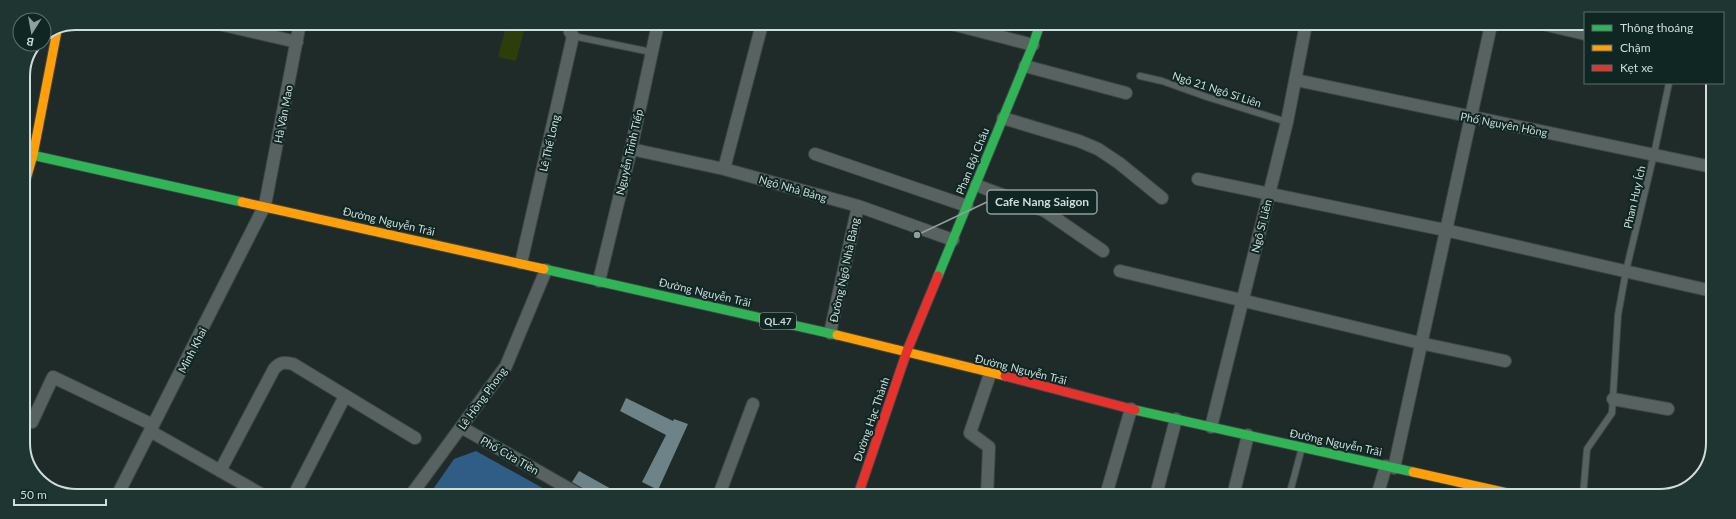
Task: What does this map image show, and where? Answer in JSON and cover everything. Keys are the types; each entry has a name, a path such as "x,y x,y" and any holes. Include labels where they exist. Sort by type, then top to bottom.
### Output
{"main road":[{"name":"Phan Bội Châu","path":"907,351 1025,66 1038,30"},
{"path":"30,166 56,34"},
{"name":"Đường Nguyễn Trãi","path":"30,154 830,333 907,351 990,374 1131,409 1390,467 1468,489"},
{"name":"Đường Hạc Thành","path":"860,489 907,351"}],"street":[{"path":"245,30 297,42"},
{"name":"Hà Văn Mao","path":"265,206 299,30"},
{"name":"Lê Thế Long","path":"521,263 573,36 570,32 571,30"},
{"name":"Nguyễn Trinh Tiếp","path":"599,281 631,149 656,30"},
{"path":"724,169 760,30"},
{"path":"975,30 1033,45"},
{"name":"Ngô Sĩ Liên","path":"1211,427 1287,122 1305,30"},
{"path":"1380,489 1390,467 1420,343 1490,30"},
{"path":"1568,30 1584,34"},
{"path":"1025,66 1126,93"},
{"name":"Phố Nguyên Hồng","path":"1296,80 1706,166"},
{"path":"1003,118 1079,141 1098,149 1119,163 1162,198"},
{"name":"Ngõ Nhà Bảng","path":"631,149 724,169 858,206 953,240"},
{"path":"815,154 967,206"},
{"path":"1198,179 1445,230 1626,270 1706,290"},
{"path":"976,185 1045,211 1103,251"},
{"name":"Minh Khai","path":"121,489 265,206"},
{"name":"Đường Ngõ Nhà Bảng","path":"830,333 858,206"},
{"name":"Lê Hồng Phong","path":"415,489 506,366 546,270"},
{"path":"1120,271 1420,343 1505,361"},
{"path":"220,472 274,369 279,363 285,362 293,364 415,438"},
{"path":"987,489 989,447 970,433 990,374"},
{"path":"30,421 32,422 54,377 152,428 220,472 252,489"},
{"path":"297,489 346,396"},
{"path":"1613,399 1668,409"},
{"path":"722,489 753,404"},
{"path":"1108,489 1131,409"},
{"path":"1158,489 1176,419"},
{"name":"Phố Cửa Tiền","path":"461,427 570,489"},
{"path":"1235,489 1248,435"}],"lane":[{"path":"573,36 651,52"},
{"name":"Ngõ 21 Ngô Sĩ Liên","path":"1140,76 1162,81 1287,122"},
{"name":"Phan Huy Ích","path":"1584,489 1587,449 1612,413 1618,315 1626,270 1654,154 1669,84"},
{"path":"1291,489 1302,447"}],"green space":[{"path":"505,30 524,30 516,61 498,57"}],"water":[{"path":"476,451 544,489 433,489 454,459"}],"building":[{"path":"626,398 673,421 674,419 688,424 658,489 642,482 666,435 620,411"},
{"path":"579,471 611,489 584,489 572,482"}],"traffic: fast":[{"path":"938,276 1038,30"},
{"path":"30,155 242,202"},
{"path":"544,269 837,335"},
{"path":"1135,410 1413,472"}],"traffic: slow":[{"path":"30,166 56,34"},
{"path":"242,202 544,269"},
{"path":"837,335 1005,376"},
{"path":"1413,472 1490,489"}],"traffic: jam":[{"path":"860,489 907,351 938,276"},
{"path":"1005,376 1135,410"}],"place":[{"name":"Cafe Nang Saigon","path":"917,235"}]}
